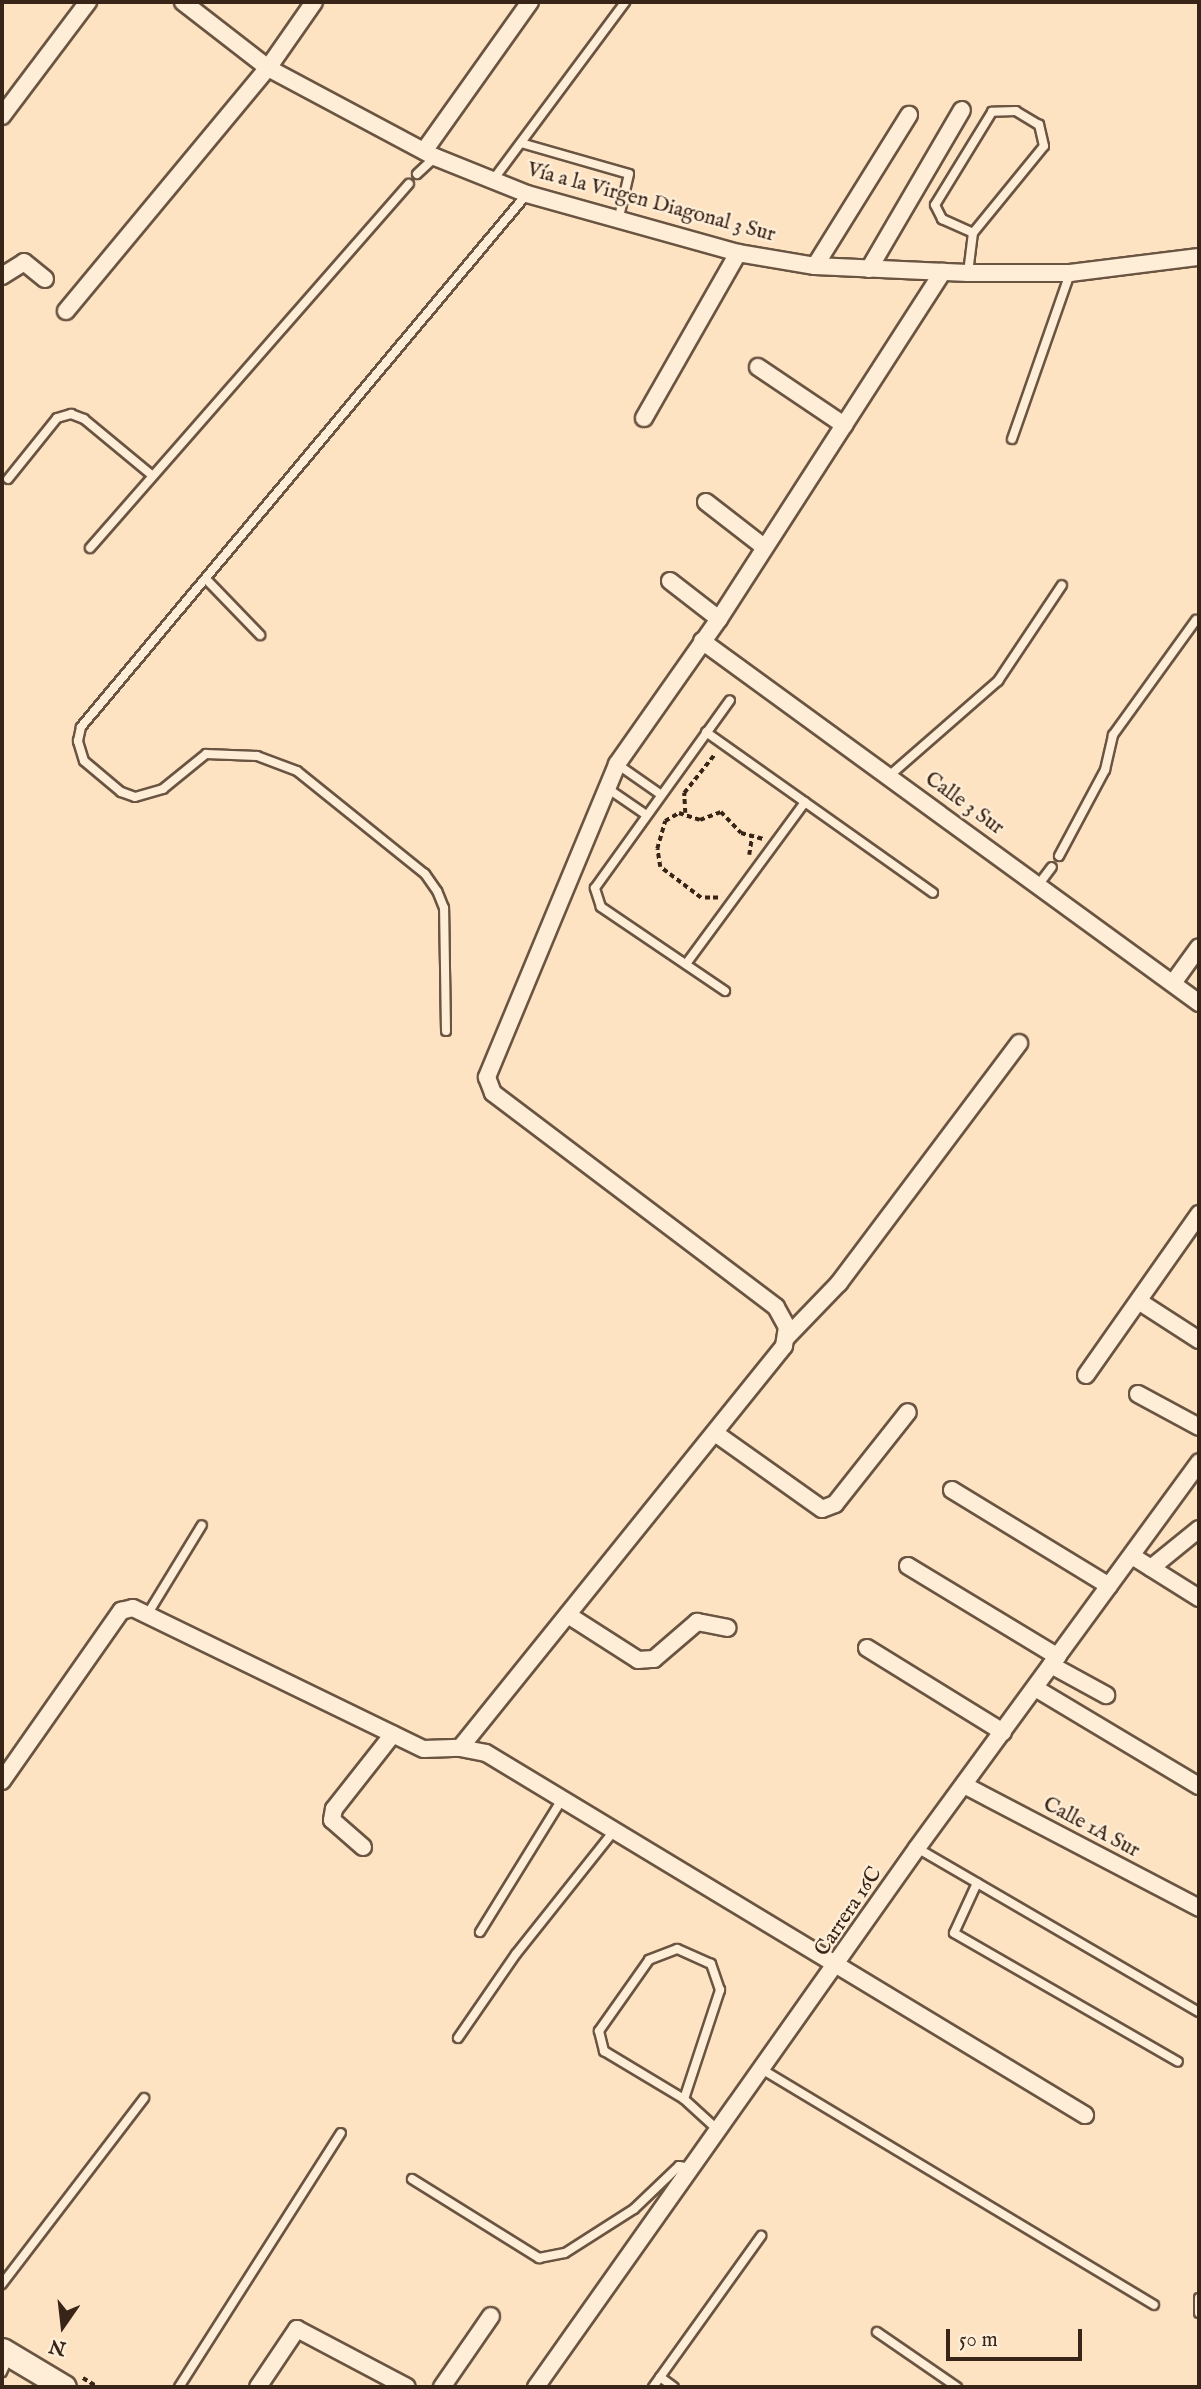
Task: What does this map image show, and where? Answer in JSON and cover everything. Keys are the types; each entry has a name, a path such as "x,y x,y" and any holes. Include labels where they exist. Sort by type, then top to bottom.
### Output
{"main road":[{"path":"4,2359 64,2387"}],"street":[{"path":"2,116 88,2"},
{"name":"Vía a la Virgen Diagonal 3 Sur","path":"183,2 268,68 429,154 527,194 619,217 738,253 815,266 968,273 1070,273 1199,257"},
{"path":"66,311 268,68 314,2"},
{"path":"429,154 530,2"},
{"path":"869,269 962,110"},
{"path":"815,266 909,115"},
{"path":"644,418 738,253"},
{"path":"2,276 24,262 45,279"},
{"path":"787,1337 776,1307 488,1086 487,1077 617,764 719,619 943,272"},
{"path":"758,367 844,425"},
{"path":"706,502 764,547"},
{"path":"670,581 719,619"},
{"name":"Calle 3 Sur","path":"702,641 1199,1003"},
{"path":"1173,984 1199,947"},
{"path":"460,1748 715,1433 787,1337 839,1283 1019,1043"},
{"path":"1086,1375 1140,1302 1199,1214"},
{"path":"1140,1302 1199,1340"},
{"path":"1138,1394 1199,1427"},
{"path":"715,1433 822,1508 835,1504 908,1412"},
{"name":"Carrera 16C","path":"536,2387 838,1965 917,1848 1199,1462"},
{"path":"952,1490 1109,1586"},
{"path":"1151,1568 1199,1529"},
{"path":"1132,1556 1199,1598"},
{"path":"908,1566 1106,1695"},
{"path":"2,1780 121,1612 128,1608 424,1749 460,1748 486,1753 1085,2115"},
{"path":"568,1615 638,1660 654,1659 697,1622 727,1628"},
{"path":"867,1648 1003,1732"},
{"path":"1035,1688 1199,1786"},
{"path":"363,1847 332,1820 334,1809 393,1734"},
{"name":"Calle 1A Sur","path":"964,1785 1199,1908"},
{"path":"442,2387 491,2316"},
{"path":"258,2387 297,2329 386,2383 407,2387"}],"lane":[{"path":"493,180 625,2"},
{"path":"968,273 973,233 1044,146 1039,125 1016,111 992,112 936,205 942,219 973,233"},
{"path":"521,143 629,174 619,217"},
{"path":"417,174 429,154"},
{"path":"90,548 409,184"},
{"path":"446,1031 444,908 437,891 425,874 297,771 257,756 206,754 163,789 135,797 121,792 84,761 78,741 81,727 527,194"},
{"path":"1012,439 1070,273"},
{"path":"8,478 57,418 71,414 84,419 153,476"},
{"path":"206,579 260,635"},
{"path":"889,776 998,681 1062,585"},
{"path":"1059,856 1105,770 1114,735 1196,620"},
{"path":"725,991 597,901 597,881 730,700"},
{"path":"706,732 933,893"},
{"path":"617,764 660,794"},
{"path":"606,787 645,814"},
{"path":"686,964 805,802"},
{"path":"1039,884 1052,867"},
{"path":"147,1615 202,1525"},
{"path":"480,1932 562,1799"},
{"path":"458,2038 516,1954 613,1832"},
{"path":"917,1848 1199,2012"},
{"path":"977,1883 954,1933 1178,2062"},
{"path":"684,2099 720,1990 711,1964 677,1949 649,1961 600,2031 604,2051 684,2099 719,2131"},
{"path":"763,2070 1154,2305"},
{"path":"2,2284 144,2098"},
{"path":"179,2387 341,2133"},
{"path":"412,2179 539,2258 565,2253 634,2209 679,2166 692,2168"},
{"path":"653,2387 761,2236"},
{"path":"1199,2298 1199,2313"},
{"path":"877,2332 954,2386"},
{"path":"660,2377 674,2387"}],"path":[{"path":"685,813 684,793 723,744"},
{"path":"722,894 715,900 701,898 657,862 665,821 674,814 685,813 703,820 724,813 741,833 774,842"},
{"path":"743,865 752,836"}]}
